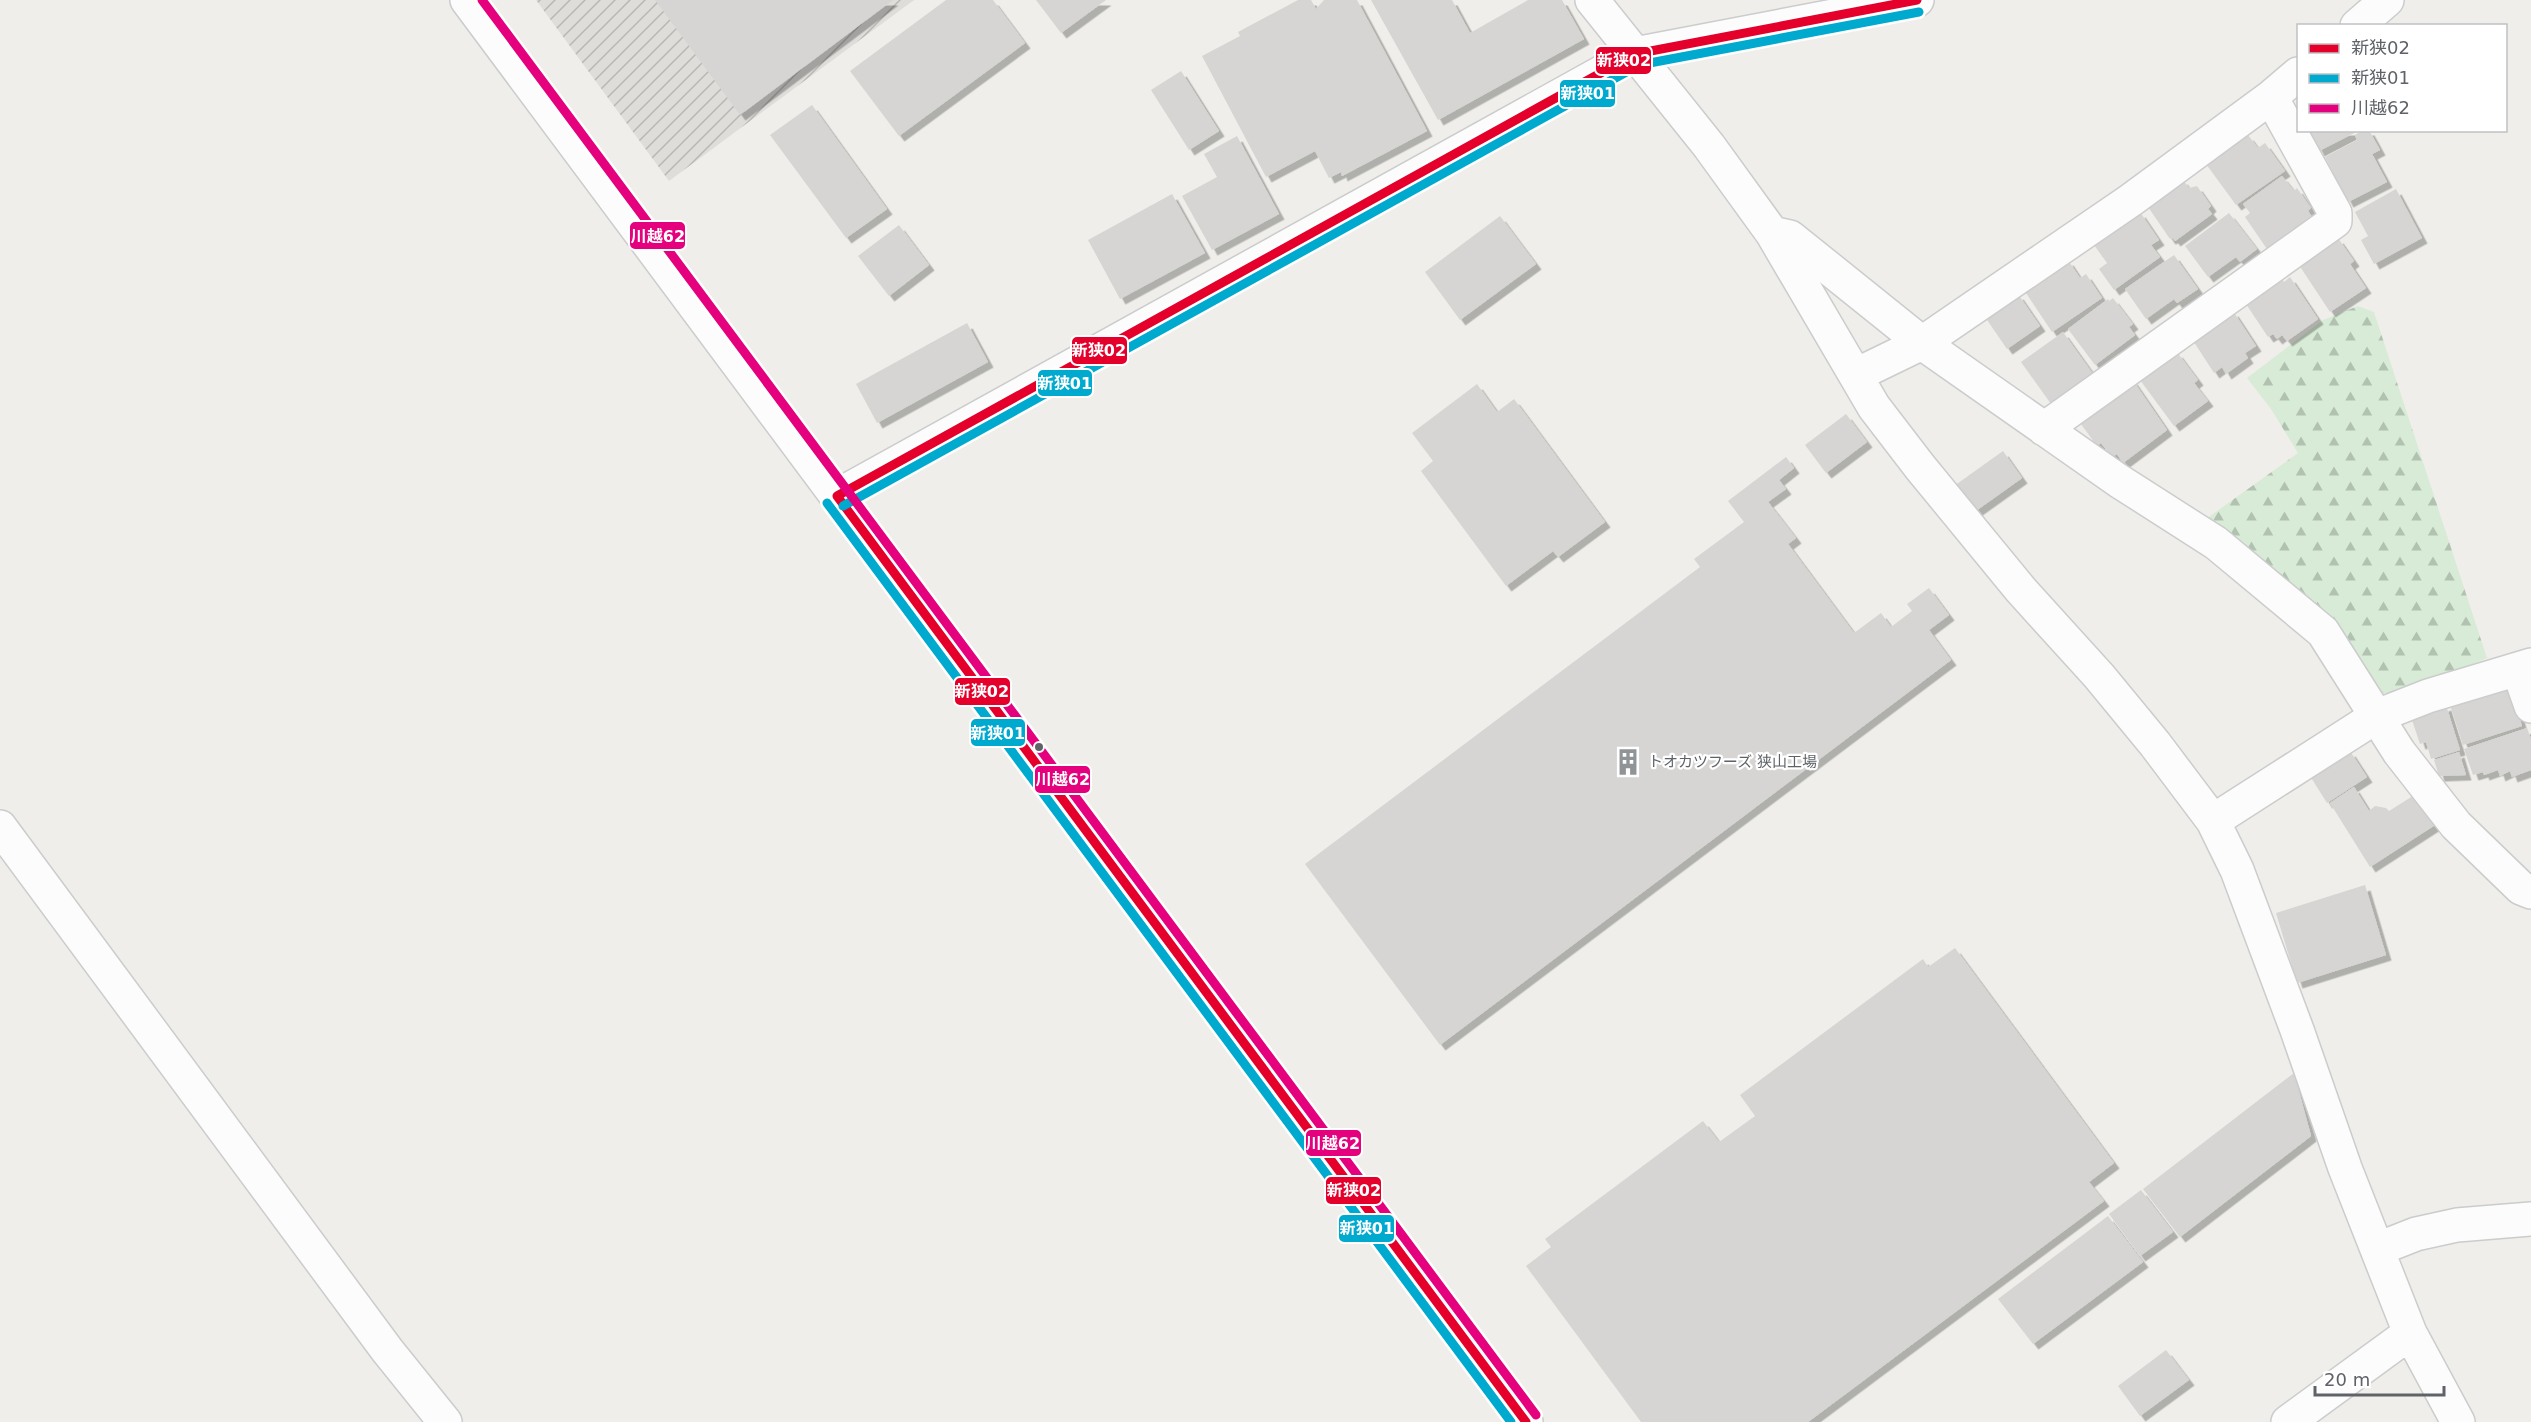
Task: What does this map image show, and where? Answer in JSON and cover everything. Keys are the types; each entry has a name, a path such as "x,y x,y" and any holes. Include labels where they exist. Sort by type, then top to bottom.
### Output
{"street":[{"path":"467,0 1526,1422"},
{"path":"1592,0 1709,146 1772,233 1874,406 1920,467 2021,590 2099,676 2156,744 2212,821 2237,870 2297,1030 2345,1168 2379,1249 2410,1333 2458,1422"},
{"path":"837,496 1635,54 1917,0"},
{"path":"2359,24 2387,0"},
{"path":"1856,375 1922,343 2131,200 2271,97 2297,75"},
{"path":"2044,429 2335,221 2335,213 2271,97"},
{"path":"1772,233 1790,237 1922,343 2119,481 2216,543 2323,632 2399,752 2456,825 2521,888 2531,892"},
{"path":"2212,821 2377,716 2428,696 2524,667 2531,706"},
{"path":"0,826 387,1350 445,1422"},
{"path":"2379,1249 2416,1234 2457,1225 2531,1219"},
{"path":"2288,1422 2410,1333"}],"shaded area":[{"path":"536,0 914,0 669,181"}],"green space":[{"path":"2358,306 2374,312 2487,658 2396,696 2382,692 2331,623 2206,519 2298,453 2271,409 2247,378 2323,320"}],"building":[{"path":"655,0 893,0 740,115"},
{"path":"946,0 993,0 1025,43 899,136 850,71"},
{"path":"1036,0 1106,0 1061,33"},
{"path":"1298,0 1311,0 1316,9 1324,0 1357,0 1427,131 1342,176 1341,172 1329,178 1315,151 1266,177 1202,56 1240,36 1238,32"},
{"path":"1371,0 1452,0 1470,33 1528,0 1562,0 1584,39 1438,120"},
{"path":"1181,71 1219,131 1189,150 1151,90"},
{"path":"812,105 887,209 846,238 770,135"},
{"path":"2310,132 2356,132 2319,151"},
{"path":"2360,132 2370,132 2380,150 2372,154 2387,182 2348,202 2325,157 2357,140 2355,135"},
{"path":"2248,135 2258,148 2265,143 2285,171 2236,205 2206,164"},
{"path":"1237,136 1279,214 1212,250 1182,196 1217,177 1204,154"},
{"path":"2282,176 2294,191 2297,188 2311,208 2308,211 2312,217 2267,249 2245,217 2250,213 2243,204"},
{"path":"2182,179 2189,188 2197,186 2211,206 2208,209 2212,214 2175,241 2173,238 2170,239 2146,204"},
{"path":"2396,189 2422,238 2374,264 2361,240 2368,236 2355,212"},
{"path":"1172,194 1205,253 1120,299 1088,240"},
{"path":"2140,212 2159,240 2151,245 2160,257 2114,290 2099,269 2107,263 2094,245"},
{"path":"2229,213 2257,249 2240,262 2236,257 2208,277 2185,246"},
{"path":"1500,216 1536,264 1460,320 1425,272"},
{"path":"899,225 929,265 889,296 858,256"},
{"path":"2338,238 2354,261 2350,264 2366,288 2330,312 2299,265"},
{"path":"2174,255 2198,289 2177,303 2174,299 2146,319 2125,289"},
{"path":"2068,260 2080,278 2086,274 2102,298 2052,332 2024,290"},
{"path":"2281,277 2284,282 2290,277 2318,319 2287,341 2282,335 2277,339 2273,334 2268,337 2244,301"},
{"path":"2018,294 2040,326 2007,349 1985,317"},
{"path":"2113,298 2133,324 2129,327 2135,335 2095,365 2068,329 2108,299 2109,301"},
{"path":"2233,311 2256,346 2245,353 2248,358 2226,374 2222,367 2214,373 2192,339"},
{"path":"967,323 988,362 877,423 856,384"},
{"path":"2063,332 2093,374 2051,404 2021,362"},
{"path":"2177,352 2198,380 2194,383 2208,401 2174,426 2140,380"},
{"path":"2132,379 2167,430 2123,463 2117,454 2112,457 2101,443 2097,446 2078,420"},
{"path":"1477,384 1497,412 1514,399 1605,522 1558,557 1553,551 1506,586 1421,471 1433,461 1412,433"},
{"path":"1846,414 1867,442 1826,473 1805,445"},
{"path":"2003,451 2022,478 1973,513 1954,486"},
{"name":"トオカツフーズ 狭山工場","path":"1786,457 1794,468 1779,480 1786,489 1768,502 1796,538 1788,544 1854,633 1881,613 1891,627 1912,611 1907,604 1929,588 1949,615 1929,630 1951,660 1440,1045 1305,864 1700,567 1694,559 1744,522 1728,501"},
{"path":"2510,687 2522,726 2463,745 2448,699"},
{"path":"2446,705 2460,750 2431,759 2426,742 2420,744 2411,717"},
{"path":"2527,728 2531,739 2531,770 2512,777 2510,771 2500,776 2498,770 2484,775 2483,772 2473,775 2464,749"},
{"path":"2350,751 2367,777 2327,803 2310,776"},
{"path":"2459,752 2466,775 2439,776 2434,760"},
{"path":"2354,787 2369,811 2375,806 2386,808 2389,811 2416,794 2435,825 2370,867 2330,803"},
{"path":"2365,885 2386,955 2297,983 2276,913"},
{"path":"1955,948 2114,1163 2089,1182 2104,1201 1808,1422 1641,1422 1526,1266 1551,1247 1545,1239 1703,1121 1719,1142 1755,1116 1740,1095 1923,959 1928,967"},
{"path":"2294,1073 2311,1136 2180,1237 2143,1189"},
{"path":"2141,1190 2173,1232 2140,1256 2109,1214"},
{"path":"2108,1216 2143,1262 2033,1344 1998,1299"},
{"path":"2166,1350 2189,1380 2140,1416 2118,1386"}],"transit line":[{"name":"川越62","path":"482,0 1536,1415"},
{"name":"新狭02","path":"837,496 1635,54 1917,0"},
{"name":"新狭01","path":"843,506 1639,65 1919,12"},
{"name":"新狭02","path":"837,496 1526,1422"},
{"name":"新狭01","path":"827,503 1511,1422"}],"place":[{"name":"トオカツフーズ 狭山工場","path":"1628,762"}]}
